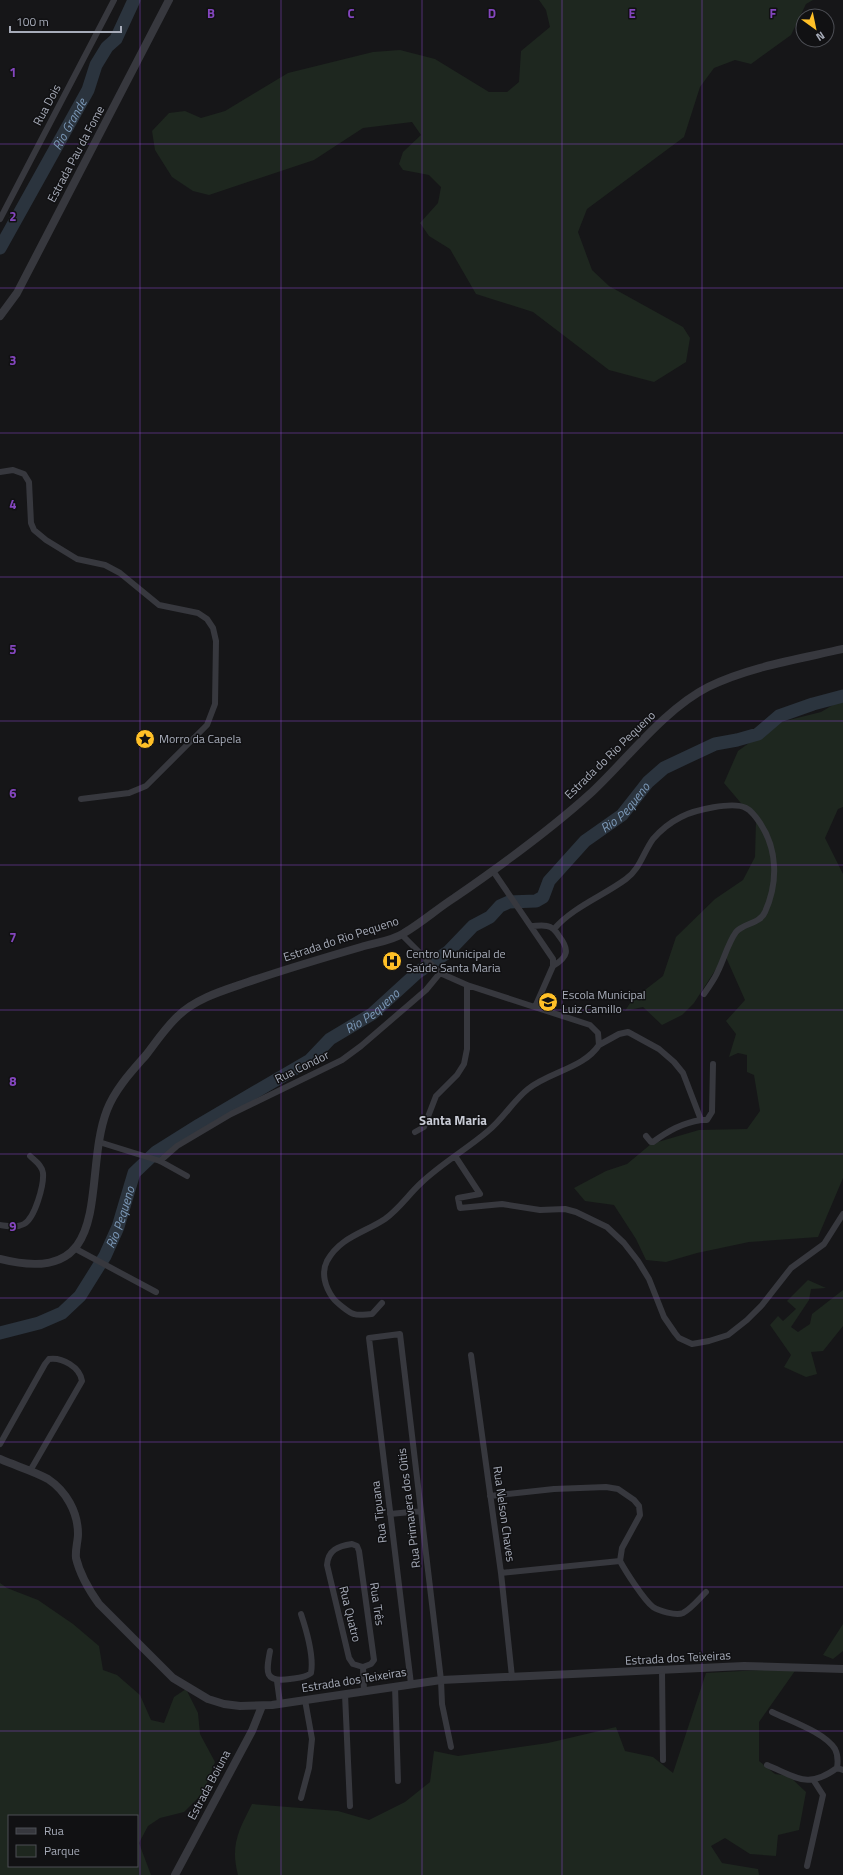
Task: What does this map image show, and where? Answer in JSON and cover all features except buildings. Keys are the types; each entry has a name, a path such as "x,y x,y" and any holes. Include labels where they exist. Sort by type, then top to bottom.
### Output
{"street":[{"name":"Rua Dois","path":"0,219 114,0"},
{"name":"Estrada Pau da Fome","path":"0,316 17,293 169,0"},
{"path":"0,472 13,470 24,474 29,482 31,523 34,530 46,540 77,559 105,564 120,573 159,605 198,613 207,619 213,628 216,641 215,704 207,725 146,786 129,794 81,799"},
{"name":"Estrada do Rio Pequeno","path":"0,1259 20,1264 35,1265 54,1262 64,1258 74,1248 84,1234 91,1213 99,1142 108,1107 122,1085 179,1014 190,1006 210,996 271,974 402,935 493,871 580,803 617,769 673,711 689,698 707,687 732,676 843,649"},
{"path":"554,929 566,918 627,879 637,868 652,840 675,821 683,816 718,807 737,805 747,808 755,815 770,841 774,864 774,884 772,893 762,917 741,928 735,934 718,972 704,994"},
{"path":"493,871 552,956 552,966 535,1007"},
{"path":"531,926 542,925 554,929 564,942 567,950 562,960 552,966"},
{"path":"402,935 426,961 438,971 467,985 590,1025 598,1033 599,1045"},
{"name":"Rua Condor","path":"159,1160 177,1146 231,1114 342,1060 361,1046 426,990 438,971"},
{"path":"415,1132 424,1127 436,1096 456,1075 464,1064 467,1049 467,985"},
{"path":"382,1304 372,1314 354,1314 333,1299 326,1285 324,1268 341,1243 391,1214 418,1186 454,1156 489,1130 528,1089 560,1070 582,1061 595,1051 599,1045 619,1034 628,1032 659,1049 674,1062 683,1073 701,1120"},
{"path":"646,1136 651,1142 653,1142 668,1131 688,1122 707,1120 712,1112 713,1064"},
{"path":"99,1142 159,1160 188,1176"},
{"path":"0,1225 13,1226 24,1224 32,1217 39,1197 43,1173 40,1165 30,1156"},
{"path":"454,1156 480,1194 458,1198 460,1208 502,1204 540,1210 565,1209 588,1217 616,1234 638,1261 649,1279 664,1317 675,1333 679,1338 692,1344 709,1341 728,1335 747,1320 762,1305 791,1268 824,1244 843,1214"},
{"path":"74,1248 113,1267 156,1292"},
{"name":"Rua Primavera dos Oitis","path":"369,1338 400,1334 442,1704 451,1747"},
{"name":"Rua Tipuana","path":"369,1338 411,1684"},
{"name":"Rua Nelson Chaves","path":"471,1355 502,1573 512,1677"},
{"path":"0,1444 44,1364 49,1358 57,1358 73,1367 80,1375 82,1380 30,1471"},
{"name":"Estrada dos Teixeiras","path":"0,1459 48,1479 59,1488 68,1499 76,1514 78,1532 76,1556 79,1570 99,1604 126,1633 173,1678 208,1699 224,1704 262,1706 440,1680 549,1674 662,1671 744,1666 843,1669"},
{"path":"490,1496 554,1488 606,1487 618,1489 634,1500 638,1506 640,1515 622,1548 620,1561 628,1575 653,1607 675,1614 682,1614 706,1592"},
{"path":"390,1514 421,1511"},
{"name":"Rua Três","path":"327,1565 328,1557 331,1552 341,1546 352,1544 357,1546 359,1551 374,1660 372,1664 363,1667"},
{"path":"502,1573 620,1561"},
{"name":"Rua Quatro","path":"327,1565 349,1658 356,1666 363,1667"},
{"path":"270,1651 268,1663 269,1674 272,1679 277,1681 304,1676 310,1673 312,1667 302,1614"},
{"path":"363,1667 364,1691"},
{"path":"662,1671 663,1760"},
{"path":"277,1681 280,1703"},
{"path":"395,1686 398,1781"},
{"path":"345,1694 350,1806"},
{"path":"301,1798 309,1768 312,1739 305,1700"},
{"name":"Estrada Boiuna","path":"175,1875 252,1732 262,1706"},
{"path":"768,1765 802,1780 814,1781 840,1769 836,1750 825,1738 772,1712"},
{"path":"807,1866 823,1795 814,1781"}],"green space":[{"path":"539,0 813,0 806,4 804,8 795,8 795,27 791,35 751,64 735,60 714,68 700,87 684,137 587,209 578,232 592,270 609,286 683,327 690,338 686,362 654,382 609,370 533,312 476,294 450,249 429,236 420,223 438,203 441,187 429,175 403,170 399,164 403,152 421,135 412,122 363,128 314,160 209,195 193,191 172,177 155,150 152,131 169,113 185,111 201,118 225,111 288,73 373,52 400,50 435,59 489,92 507,92 519,82 521,51 550,27 546,10"},
{"path":"843,699 843,807 838,809 825,838 843,874 843,1178 818,1237 749,1242 697,1253 666,1262 646,1260 636,1239 614,1205 585,1201 574,1188 606,1171 627,1164 651,1144 699,1130 747,1129 760,1111 754,1075 747,1072 747,1055 738,1053 729,1057 736,1034 726,1021 745,1000 725,955 694,1003 682,1015 662,1025 643,1007 625,1011 632,1000 663,976 676,937 715,899 743,880 755,857 756,821 724,783 738,751 777,723 821,712"},
{"path":"808,1280 826,1288 811,1289 809,1300 791,1327 798,1332 810,1324 812,1314 843,1290 843,1326 823,1351 811,1352 817,1374 806,1377 784,1367 791,1355 770,1325 778,1316 783,1321 796,1309 787,1301"},
{"path":"0,1583 7,1588 38,1600 73,1624 99,1646 103,1670 117,1675 140,1695 151,1720 164,1723 174,1697 186,1689 198,1713 200,1734 215,1762 203,1793 184,1812 160,1818 148,1826 139,1843 151,1875 0,1875"},
{"path":"843,1624 843,1651 833,1659 823,1655"},
{"path":"797,1668 759,1722 759,1761 775,1774 789,1776 806,1792 799,1830 778,1835 776,1856 750,1854 725,1838 711,1846 722,1863 758,1869 759,1875 238,1875 235,1846 243,1822 252,1804 338,1811 369,1820 405,1802 430,1782 434,1751 458,1756 548,1743 616,1727 625,1751 653,1757 673,1773 706,1673"}],"waterway":[{"name":"Rio Grande","path":"0,248 88,90 96,65 107,47 116,39 134,0"},
{"name":"Rio Pequeno","path":"0,1333 39,1323 62,1313 80,1296 105,1256 118,1227 134,1173 156,1152 310,1060 330,1039 372,1014 418,972 448,952 473,926 490,917 500,906 509,902 536,901 543,897 549,881 585,841 622,815 648,782 664,768 715,744 758,734 779,716 813,704 843,696"}],"place":[{"name":"Morro da Capela","path":"145,739"},
{"name":"Centro Municipal de Saúde Santa Maria","path":"392,961"},
{"name":"Escola Municipal Luiz Camillo","path":"548,1002"}],"district":[{"name":"Santa Maria","path":"453,1120"}]}
